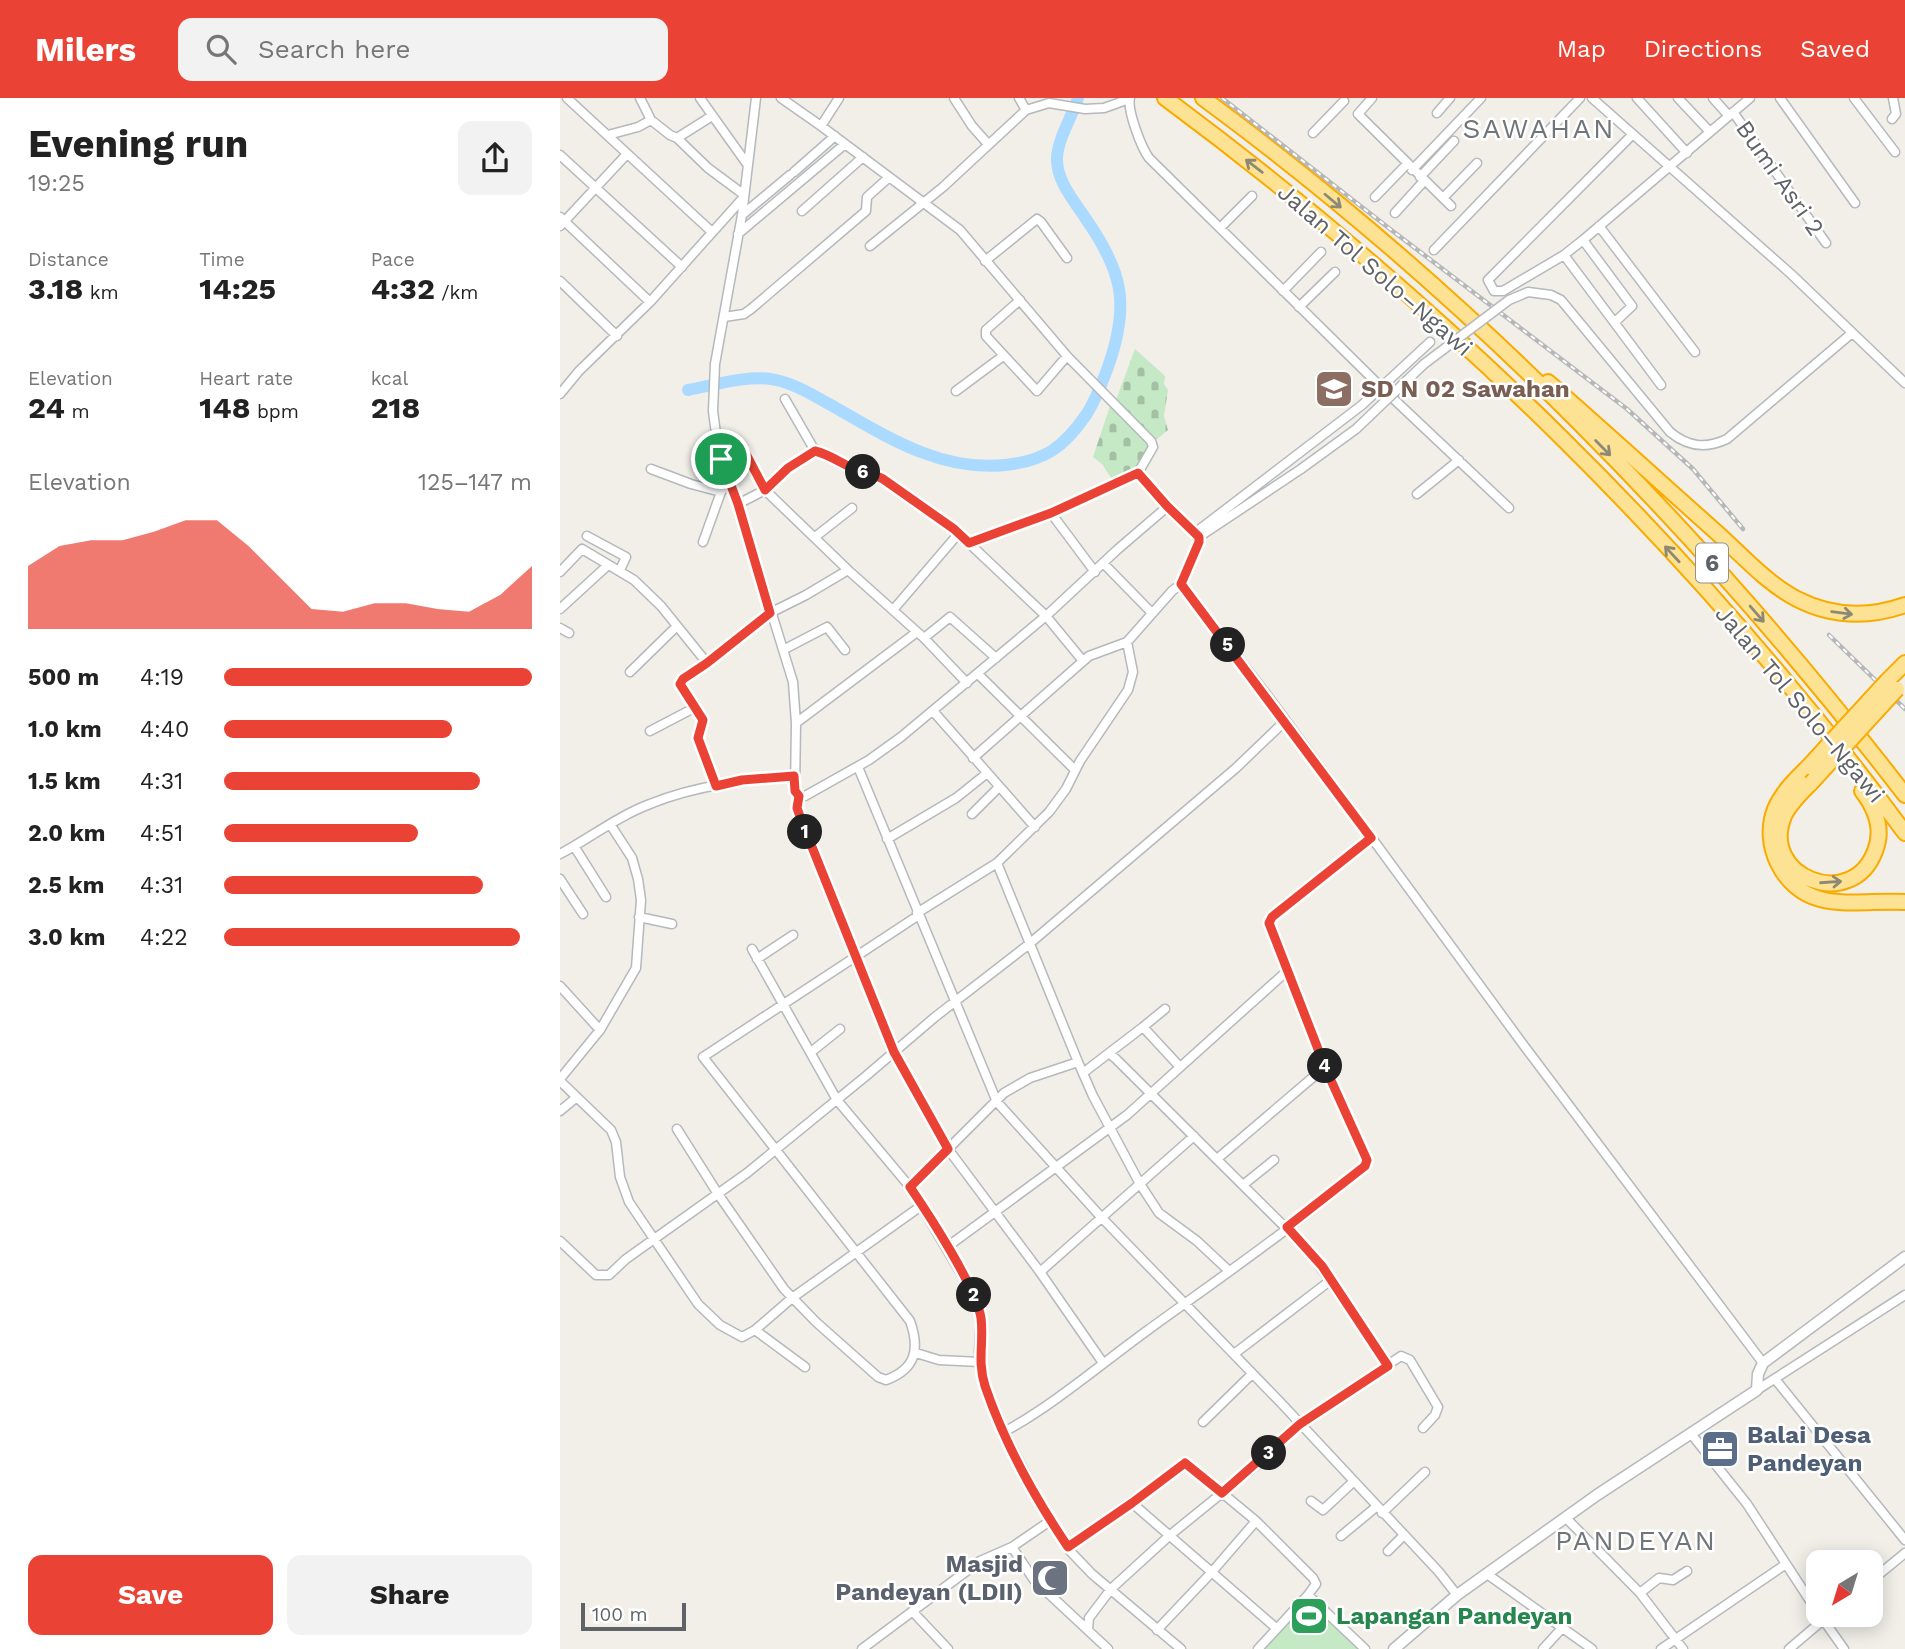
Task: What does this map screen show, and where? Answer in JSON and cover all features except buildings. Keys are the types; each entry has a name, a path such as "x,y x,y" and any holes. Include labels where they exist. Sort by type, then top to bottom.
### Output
{"highway":[{"name":"Jalan Tol Solo–Ngawi","path":"1165,98 1305,207 1388,276 1603,480 1751,640 1905,833"},
{"name":"Jalan Tol Solo–Ngawi","path":"1203,98 1325,194 1502,348 1652,497 1706,556 1821,689 1905,795"},
{"path":"1502,348 1547,381 1745,558 1790,594 1821,609 1857,615 1872,614 1905,604"},
{"path":"1751,640 1754,651 1864,793 1875,812 1879,831 1874,855 1857,876 1843,882 1827,884 1805,878 1792,867 1782,849 1781,827 1784,816 1789,807 1811,783 1896,683 1905,663"},
{"path":"1896,683 1808,766 1780,799 1770,832 1772,848 1783,873 1800,889 1820,899 1838,902 1905,902"}],"street":[{"path":"567,98 712,232"},
{"path":"640,98 651,120 677,138 743,196"},
{"path":"700,98 747,164"},
{"path":"756,98 742,215 714,376 715,428 728,482 738,504 793,682 796,723 794,776 795,791 799,796 797,808 894,1052 948,1149 1040,1272 1103,1363"},
{"path":"781,98 792,101 821,126 960,230 1093,385 1152,443 1153,447 1138,473 1051,513 969,543"},
{"path":"821,126 839,98"},
{"path":"954,98 972,126 988,144"},
{"path":"1019,98 1026,110"},
{"path":"1358,114 1372,98"},
{"path":"1437,113 1450,98"},
{"path":"1375,197 1481,98"},
{"path":"1434,250 1580,98"},
{"path":"1592,98 1671,167 1905,383"},
{"path":"1637,98 1687,153"},
{"path":"1678,98 1710,132"},
{"name":"Bumi Asri 2","path":"1713,98 1731,114 1826,243"},
{"path":"1633,134 1489,278 1488,283 1494,291 1503,291 1564,255 1671,167 1749,98"},
{"path":"1780,98 1855,203"},
{"path":"1854,98 1895,152"},
{"path":"1892,119 1896,114 1893,98"},
{"path":"870,246 925,202 1026,110 1049,103 1085,109 1104,108 1130,99 1129,109 1149,158 1382,388 1509,508"},
{"path":"1313,133 1342,99 1451,206"},
{"path":"677,138 712,116"},
{"path":"608,135 638,127 651,120"},
{"path":"742,215 835,136"},
{"path":"1395,213 1454,141"},
{"path":"738,234 845,144"},
{"path":"627,154 562,222 650,302"},
{"path":"560,155 682,267"},
{"path":"802,211 863,157"},
{"path":"1443,198 1477,163"},
{"path":"724,317 744,314 751,309 866,211 866,198 886,180"},
{"path":"560,394 650,302 743,196"},
{"path":"1220,228 1252,196"},
{"path":"985,261 1037,219 1067,258"},
{"path":"1599,226 1695,352"},
{"path":"1583,240 1631,304 1632,308 1615,322"},
{"path":"1283,291 1321,252"},
{"path":"1564,255 1661,385"},
{"path":"1299,307 1335,272"},
{"path":"560,281 617,336"},
{"path":"1197,535 1301,469 1356,429 1424,364 1509,300 1528,292 1550,295 1561,300 1670,432 1679,439 1696,445 1710,445 1727,439 1852,333"},
{"path":"1020,300 985,332 1003,356 1037,391 1067,356"},
{"path":"1197,535 1345,419 1430,342"},
{"path":"956,391 1003,356"},
{"path":"785,400 815,451 861,472 876,475 959,533 1046,616 1083,661"},
{"path":"738,504 765,490 788,468 815,451"},
{"path":"721,459 745,452 765,490 920,635 967,683"},
{"path":"1417,494 1459,460"},
{"path":"651,469 721,492"},
{"path":"973,758 1083,661 1095,652 1127,642 1181,584 1199,542 1197,535 1138,473"},
{"path":"703,542 721,492 728,482"},
{"path":"799,796 805,796 881,752 1046,616 1167,506"},
{"path":"815,537 852,509"},
{"path":"1051,513 1095,572"},
{"path":"893,610 959,533"},
{"path":"587,536 626,557 620,570"},
{"path":"560,572 582,550 607,566 620,570 649,594 707,663"},
{"path":"1104,564 1152,613"},
{"path":"560,608 607,566"},
{"path":"716,786 698,738 703,720 680,682 770,613 848,570"},
{"path":"1181,584 1286,721 1522,1043 1763,1363"},
{"path":"796,723 920,635 950,617 996,658"},
{"path":"630,672 677,626"},
{"path":"783,650 827,627 845,650"},
{"path":"560,628 569,633"},
{"path":"677,1129 718,1194 792,1298 882,1380 896,1377 916,1353 917,1339 910,1321 703,1056 997,863 1035,827 1060,797 1130,684 1133,672 1127,642"},
{"path":"978,674 1075,770"},
{"path":"650,731 694,708"},
{"path":"933,710 998,788 1035,827"},
{"path":"560,1241 592,1272 604,1277 718,1194 1028,945 1236,768 1286,721"},
{"path":"858,767 997,1102 1102,1218 1439,1572 1457,1595"},
{"path":"887,839 956,797 986,774"},
{"path":"560,854 648,804 742,780 794,776"},
{"path":"972,814 998,788"},
{"path":"610,824 632,858 641,895 636,968 600,1030 560,1080 608,1125 614,1135 620,1177 626,1195 653,1240 698,1304 712,1318 742,1337 921,1206"},
{"path":"1004,1432 1184,1304 1287,1227 1367,1162 1325,1067 1270,926 1271,919 1371,838"},
{"path":"574,846 606,897"},
{"path":"997,863 1028,945 1078,1062 1140,1184 1159,1213 1197,1241 1228,1270"},
{"path":"560,880 583,914"},
{"path":"639,917 672,924"},
{"path":"757,958 793,935"},
{"path":"752,949 837,1100 910,1187 977,1302 981,1317 980,1362 985,1385 1004,1432 1050,1521 1083,1565 1181,1649"},
{"path":"947,1247 1127,1115 1287,971"},
{"path":"560,986 600,1030"},
{"path":"1083,1073 1165,1009"},
{"path":"1143,1027 1180,1067"},
{"path":"811,1052 841,1029"},
{"path":"1109,1053 1287,1227 1316,1259 1388,1366"},
{"path":"910,1187 1006,1091 1030,1077 1078,1062"},
{"path":"1217,1159 1325,1067"},
{"path":"560,1111 577,1097"},
{"path":"1040,1272 1194,1136"},
{"path":"1243,1185 1274,1160"},
{"path":"1757,1390 1758,1374 1763,1363 1905,1257"},
{"path":"1234,1354 1331,1280"},
{"path":"1394,1649 1407,1645 1457,1595 1597,1495 1905,1295"},
{"path":"755,1330 805,1367"},
{"path":"916,1353 939,1360 980,1362"},
{"path":"1088,1630 1088,1618 1111,1590 1169,1536 1300,1424 1401,1356 1406,1356 1437,1403 1435,1415 1423,1428"},
{"path":"1203,1422 1252,1374"},
{"path":"1775,1379 1905,1540"},
{"path":"1692,1435 1739,1492 1806,1593"},
{"path":"1068,1547 1185,1463 1256,1521 1316,1581 1308,1595 1258,1649"},
{"path":"1341,1536 1379,1510 1425,1472"},
{"path":"1311,1501 1323,1510 1353,1482"},
{"path":"1132,1503 1276,1628"},
{"path":"1566,1518 1640,1593 1684,1649"},
{"path":"862,1649 980,1561 1012,1547 1050,1521"},
{"path":"1157,1630 1212,1573 1256,1521"},
{"path":"1388,1551 1404,1536"},
{"path":"1012,1547 1034,1580 1108,1649"},
{"path":"1883,1571 1905,1553"},
{"path":"1661,1649 1786,1564"},
{"path":"1640,1593 1659,1578 1673,1580 1687,1571"},
{"path":"1488,1574 1592,1649"},
{"path":"1308,1595 1365,1649"},
{"path":"913,1612 948,1649"},
{"path":"1542,1649 1563,1627"},
{"path":"1789,1649 1810,1628"},
{"path":"1830,1628 1844,1649"}],"green space":[{"path":"1135,349 1165,376 1164,384 1168,390 1164,416 1168,430 1157,439 1116,400"},
{"path":"1110,406 1143,438 1148,447 1134,471 1113,481 1102,464 1093,457"},
{"name":"Lapangan Pandeyan","path":"1308,1602 1359,1649 1264,1649"}],"waterway":[{"path":"688,390 743,379 783,382 797,387 891,439 957,463 981,466 1019,463 1042,456 1061,444 1070,436 1093,403 1115,345 1120,307 1119,290 1108,256 1067,190 1057,166 1060,143 1078,98"}],"railway":[{"path":"1222,98 1627,409 1693,469 1743,529"},
{"path":"1829,635 1905,709"}],"place":[{"name":"SD N 02 Sawahan","path":"1334,389"},
{"name":"Balai Desa Pandeyan","path":"1720,1449"},
{"name":"Masjid Pandeyan (LDII)","path":"1050,1578"},
{"name":"Lapangan Pandeyan","path":"1309,1616"}],"district":[{"name":"SAWAHAN","path":"1539,128"},
{"name":"PANDEYAN","path":"1636,1540"}],"route":[{"path":"815,451 819,452 861,472 872,473 883,479 954,529 969,543 1051,513 1138,473 1200,539 1181,584 1371,838 1272,917 1269,923 1325,1067 1367,1160 1365,1166 1287,1227 1322,1266 1388,1366 1300,1424 1222,1493 1185,1463 1068,1547 1050,1521 1010,1446 985,1385 979,1352 981,1317 975,1297 910,1187 948,1149 894,1052 802,822 797,808 799,796 795,791 794,776 742,780 716,786 698,738 703,720 680,684 770,613 738,504 721,459 745,452 765,490 788,468 815,451"}]}
